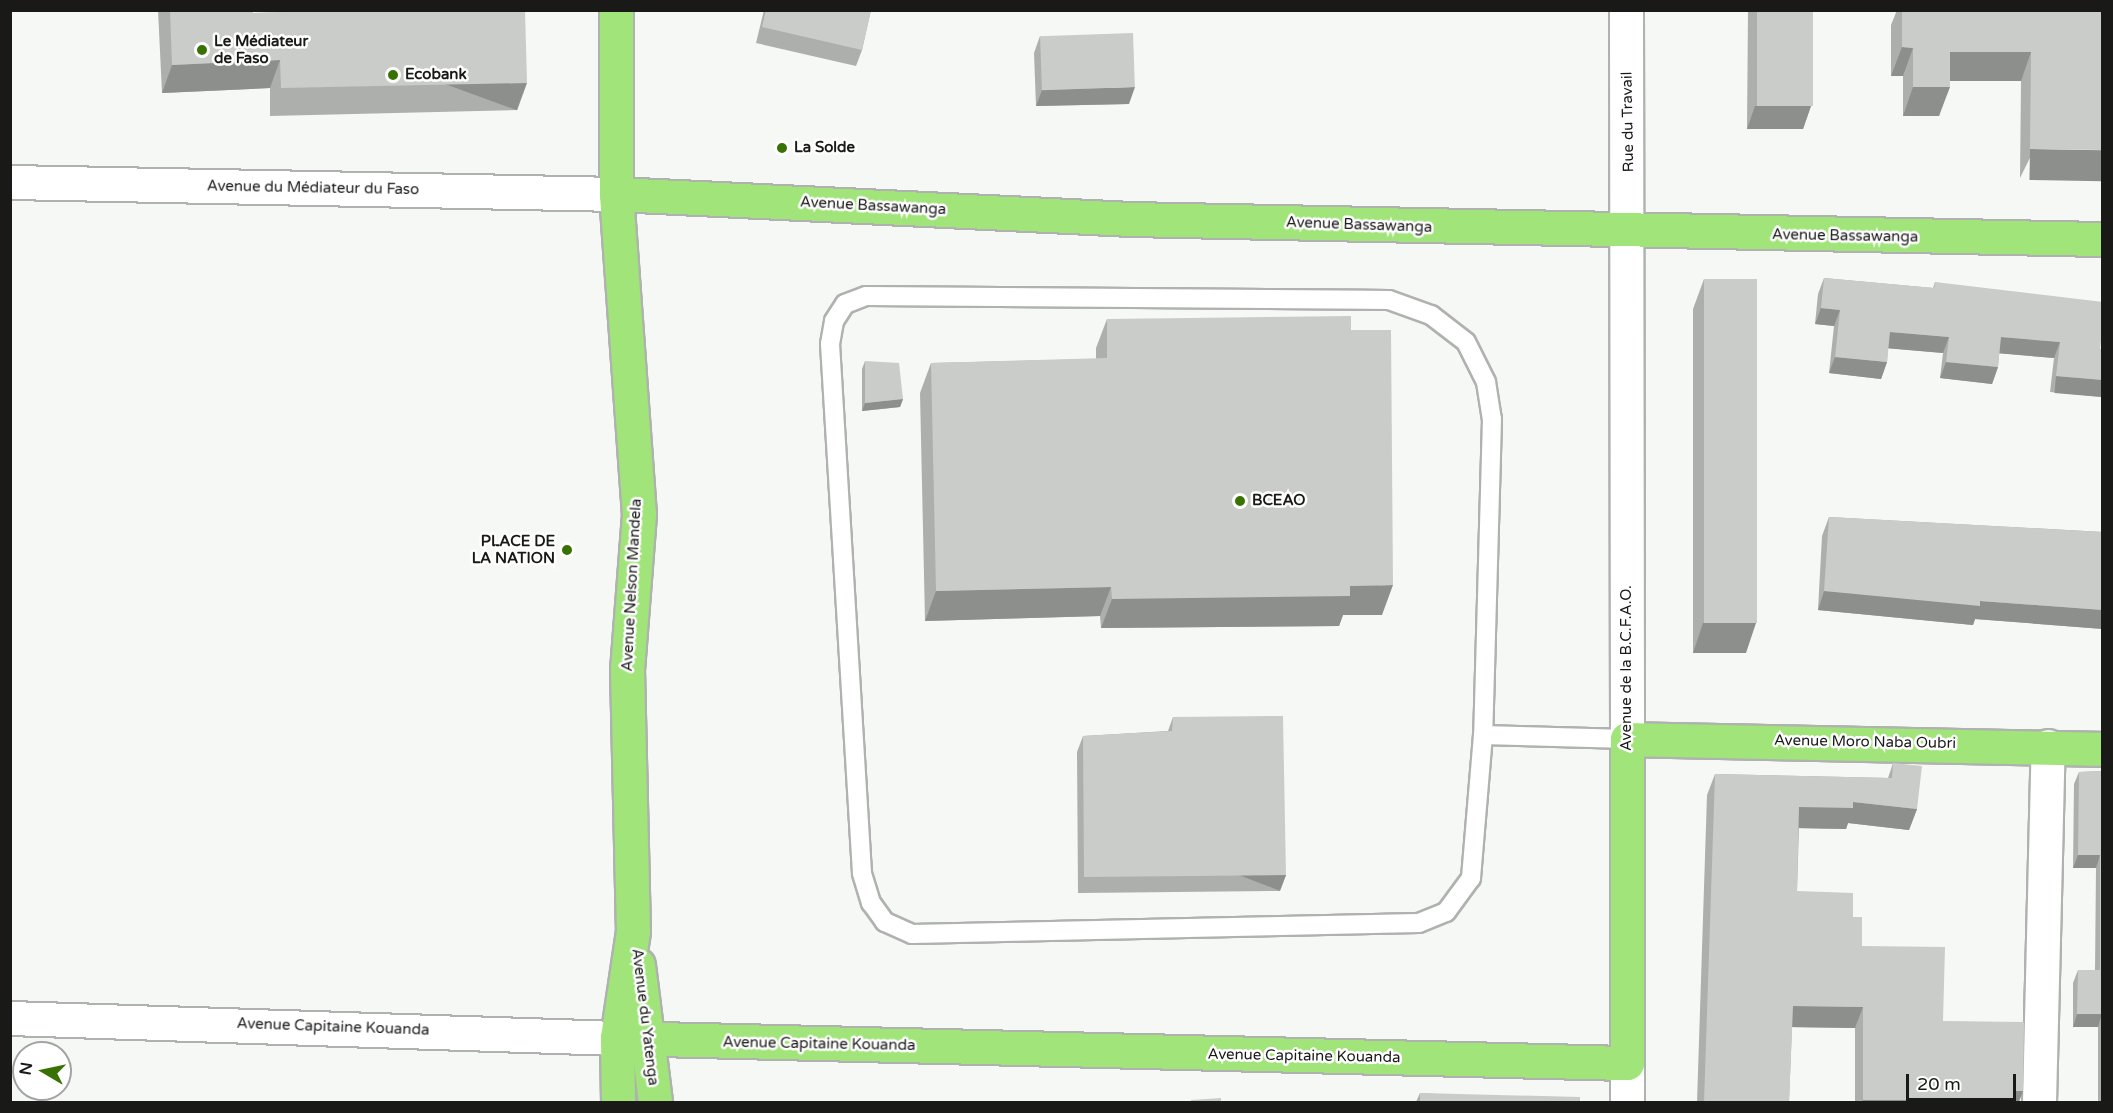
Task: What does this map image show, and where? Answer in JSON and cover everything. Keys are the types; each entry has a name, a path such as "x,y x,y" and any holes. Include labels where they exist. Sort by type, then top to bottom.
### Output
{"highway":[{"name":"Avenue Nelson Mandela","path":"604,10 613,59"},
{"name":"Avenue Nelson Mandela","path":"616,10 613,59 616,194 639,514 627,669 633,931 617,1038"},
{"name":"Avenue Bassawanga","path":"616,194 1130,219 1629,233 2103,239"},
{"name":"Avenue Moro Naba Oubri","path":"1627,739 2048,746 2103,749"},
{"name":"Avenue de la B.C.F.A.O.","path":"1627,739 1627,1063"},
{"name":"Avenue du Yatenga","path":"633,931 649,1039 655,1102"},
{"name":"Avenue du Yatenga","path":"617,1038 618,1102"},
{"name":"Avenue Capitaine Kouanda","path":"617,1038 1627,1063"}],"street":[{"name":"Rue du Travail","path":"1626,10 1629,233"},
{"name":"Avenue du Médiateur du Faso","path":"10,182 616,194"},
{"name":"Avenue de la B.C.F.A.O.","path":"1627,739 1629,233"},
{"path":"2039,1102 2048,746"},
{"name":"Avenue Capitaine Kouanda","path":"10,1018 617,1038"},
{"name":"Avenue de la B.C.F.A.O.","path":"1627,1063 1627,1102"}],"lane":[{"path":"866,296 1389,300 1431,315 1466,342 1486,382 1492,419 1483,735 1471,878 1446,912 1419,923 912,934 885,922 871,903 862,873 830,344 834,321 845,304 866,296"},
{"path":"1483,735 1627,739"}],"building":[{"name":"Ecobank","path":"170,10 253,10 253,13 348,10 525,10 527,83 281,88 280,60 172,65"},
{"path":"766,10 871,10 862,50 762,27"},
{"path":"1757,10 1813,10 1813,106 1757,106"},
{"path":"1902,10 2103,10 2103,150 2030,149 2031,52 1950,52 1950,87 1913,87 1913,48 1902,47"},
{"path":"1133,33 1135,87 1042,90 1040,36"},
{"path":"1824,278 1934,288 1935,282 2103,302 2100,349 2103,350 2103,380 2056,376 2060,342 2001,337 1998,367 1946,362 1949,337 1890,332 1887,362 1835,357 1840,310 1821,308"},
{"path":"1704,279 1757,279 1757,623 1704,623"},
{"path":"1351,316 1351,330 1391,330 1393,585 1350,586 1350,596 1112,599 1111,587 936,591 931,363 1107,358 1107,319"},
{"path":"865,361 899,363 903,399 865,403"},
{"path":"1829,517 2103,532 2103,610 1980,601 1980,606 1824,591"},
{"path":"1283,716 1286,875 1084,877 1083,736 1172,731 1173,717"},
{"path":"1893,763 1922,766 1917,809 1853,802 1853,808 1799,807 1797,891 1853,893 1853,917 1862,917 1862,946 1945,947 1943,1021 2024,1022 2023,1091 2014,1091 2014,1100 1863,1100 1863,1007 1793,1006 1789,1102 1704,1102 1715,774 1892,778"},
{"path":"2103,771 2102,1101 2102,1014 2077,1014 2078,970 2100,970 2100,855 2078,855 2079,772"},
{"path":"1420,1093 1580,1097 1580,1102 1420,1102"},
{"path":"1221,1098 1221,1102 1191,1102 1191,1100"}],"place":[{"name":"Le Médiateur de Faso","path":"202,50"},
{"name":"Ecobank","path":"393,75"},
{"name":"La Solde","path":"782,148"},
{"name":"BCEAO","path":"1240,501"},
{"name":"PLACE DE LA NATION","path":"567,550"}]}
